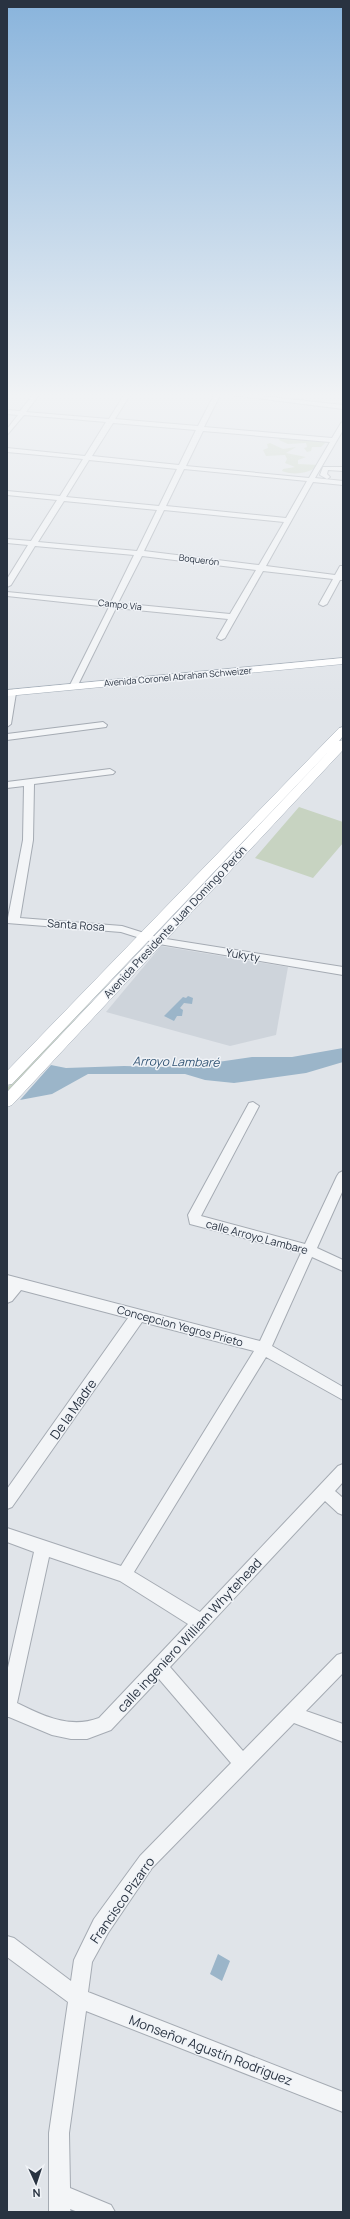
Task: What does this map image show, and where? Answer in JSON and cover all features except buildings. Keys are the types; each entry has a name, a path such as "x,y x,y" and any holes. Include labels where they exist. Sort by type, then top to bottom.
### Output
{"main road":[{"name":"Avenida Coronel Abrahan Schweizer","path":"74,684 343,656"},
{"name":"Avenida Coronel Abrahan Schweizer","path":"74,684 343,662"},
{"path":"9,691 74,684"},
{"name":"Avenida Presidente Juan Domingo Perón","path":"7,1080 144,935 343,730"},
{"name":"Avenida Presidente Juan Domingo Perón","path":"7,1101 41,1062 159,941 343,743"}],"street":[{"path":"57,499 287,520"},
{"path":"7,586 61,499"},
{"path":"74,684 166,499"},
{"path":"221,638 299,499"},
{"name":"Boquerón","path":"7,541 139,553 341,578"},
{"path":"323,604 341,578 343,568"},
{"name":"Campo Vía","path":"7,594 232,618"},
{"path":"7,724 9,691"},
{"path":"7,737 103,725"},
{"path":"7,785 110,772"},
{"path":"11,921 28,840 29,782"},
{"name":"Santa Rosa","path":"11,921 98,926 122,929 144,935"},
{"name":"Yukyty","path":"144,935 159,941 343,971"},
{"name":"calle Arroyo Lambare","path":"253,1106 194,1218 196,1221 309,1250 343,1266"},
{"path":"124,1575 264,1348 343,1176"},
{"path":"7,1297 12,1283"},
{"name":"Concepcion Yegros Prieto","path":"12,1283 264,1348 343,1394"},
{"name":"De la Madre","path":"7,1502 138,1316"},
{"name":"calle ingeniero William Whytehead","path":"8,1708 38,1723 82,1732 104,1724 343,1471"},
{"path":"324,1491 343,1508"},
{"path":"7,1535 124,1575 201,1622"},
{"path":"8,1708 43,1547"},
{"name":"Francisco Pizarro","path":"60,2203 59,2133 83,1960 106,1920 146,1862 241,1762 343,1661"},
{"path":"159,1667 241,1762"},
{"path":"291,1714 343,1733"},
{"name":"Monseñor Agustín Rodriguez","path":"7,1945 78,1998 343,2102"},
{"path":"60,2203 104,2212"}],"shaded area":[{"path":"161,946 288,967 276,1035 230,1046 106,1012"}],"green space":[{"path":"299,807 343,822 343,843 313,878 255,858"},
{"path":"142,944 144,945 7,1092 7,1088"}],"water":[{"path":"188,996 193,998 192,1004 184,1003 180,1008 183,1010 182,1016 177,1016 174,1021 164,1016 183,997 186,998"},
{"path":"343,1048 343,1062 306,1073 234,1083 205,1080 185,1074 88,1074 52,1094 20,1100 51,1065 66,1068 124,1066 163,1067 211,1063 252,1057 292,1057"},
{"path":"218,1954 230,1961 222,1981 210,1974"}],"water label":[{"name":"Arroyo Lambaré","path":"176,1062"}]}
